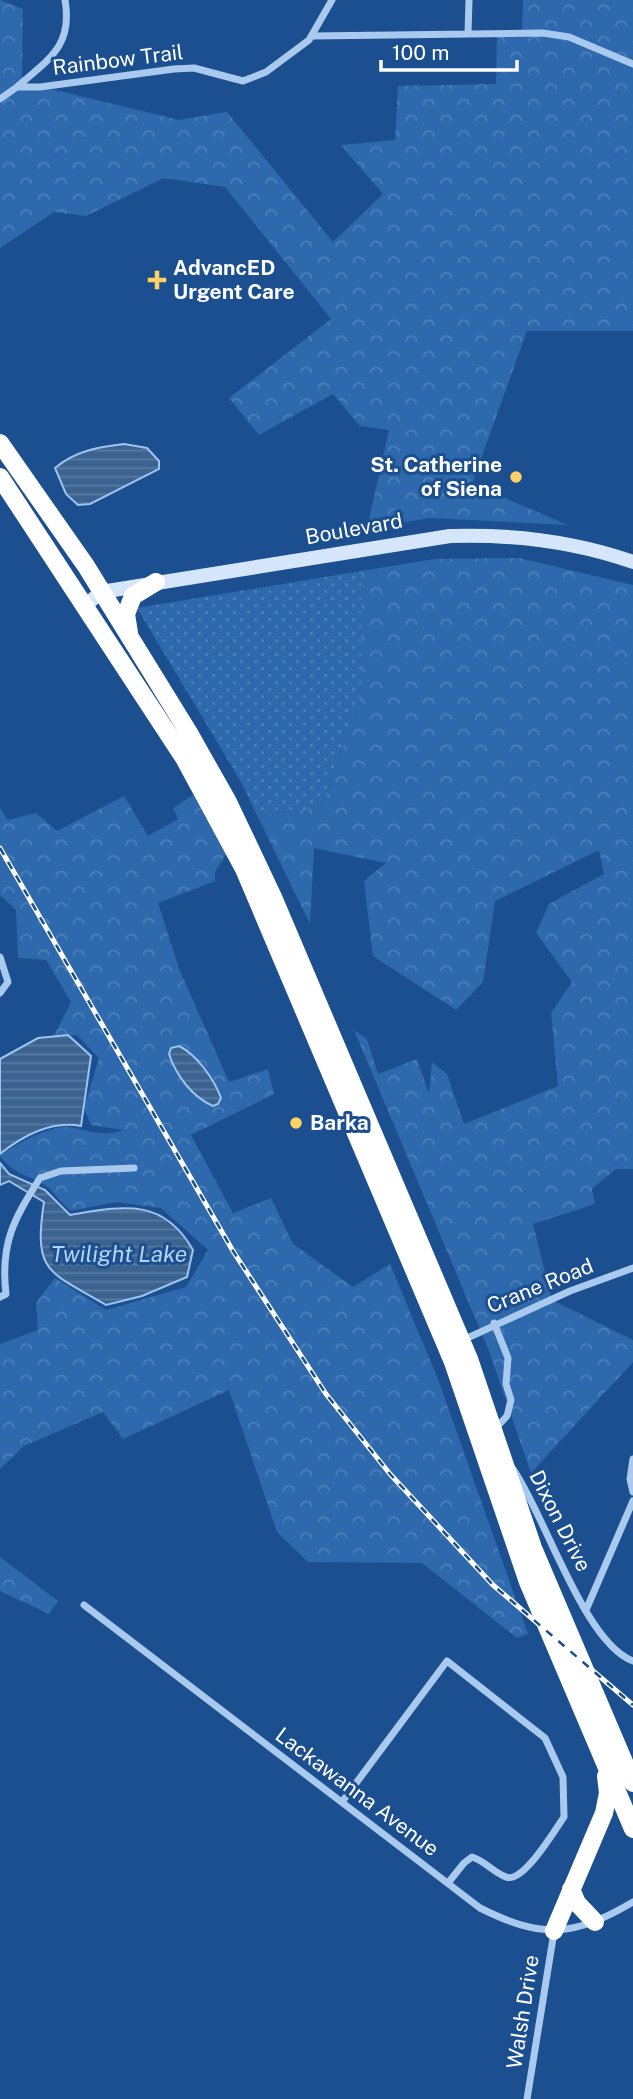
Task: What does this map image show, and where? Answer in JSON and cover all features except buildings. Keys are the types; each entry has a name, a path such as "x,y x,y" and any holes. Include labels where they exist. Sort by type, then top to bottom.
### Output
{"highway":[{"path":"0,443 129,636 209,768 256,860 462,1341 533,1548 633,1783"},
{"path":"0,477 86,605 189,768 244,869 443,1338 468,1404 506,1524 633,1829"},
{"path":"129,636 128,605 140,590 156,582"},
{"path":"554,1931 604,1813 608,1793 604,1762"},
{"path":"571,1889 585,1914 595,1922"}],"main road":[{"name":"Boulevard","path":"101,592 450,536 487,535 555,541 633,562"},
{"path":"86,605 101,592"}],"street":[{"path":"0,99 17,87 63,43 68,14 65,0"},
{"name":"Rainbow Trail","path":"17,87 40,88 194,68 243,81 266,72 312,36 332,0"},
{"path":"468,34 469,0"},
{"path":"312,36 543,33 569,37 633,64"},
{"path":"0,957 8,973 2,992"},
{"path":"0,1297 6,1294 2,1275 2,1250 13,1222 40,1178 61,1171 134,1168"},
{"name":"Crane Road","path":"462,1341 494,1323 633,1268"},
{"path":"494,1323 509,1357 506,1384 511,1400 507,1416 494,1430"},
{"name":"Dixon Drive","path":"500,1450 525,1486 586,1610 611,1649 633,1661"},
{"path":"633,1459 630,1479 633,1492"},
{"path":"586,1610 633,1501"},
{"name":"Lackawanna Avenue","path":"84,1605 480,1908 502,1919 539,1930 565,1932 595,1922 633,1902"},
{"path":"342,1802 447,1661 545,1738 563,1777 566,1810 565,1817 525,1871 516,1878 508,1878 472,1857 448,1883"},
{"name":"Walsh Drive","path":"527,2099 554,1931"}],"green space":[{"path":"0,0 23,9 22,82 179,120 227,112 333,242 383,194 341,145 395,140 398,86 496,84 497,34 522,32 523,0 633,0 633,331 527,331 472,484 568,525 430,518 367,528 389,430 360,426 333,394 259,435 229,398 331,319 225,187 164,178 86,216 54,212 0,248"},
{"path":"519,558 633,585 633,1169 616,1169 592,1189 595,1204 533,1224 552,1300 633,1340 633,1362 531,1473 489,1351 354,1030 367,1039 378,1074 417,1059 429,1094 432,1062 447,1074 464,1124 558,1086 551,1013 572,982 536,933 549,904 604,874 599,850 495,901 483,982 456,1010 373,956 364,881 386,863 314,848 310,924 258,817 322,806 361,694 361,571 435,559"},
{"path":"361,571 361,694 322,806 258,817 241,782 137,608"},
{"path":"193,795 226,854 215,872 215,881 158,903 180,971 229,1082 268,1069 274,1094 191,1135 233,1213 271,1198 293,1244 353,1287 390,1264 438,1379 528,1634 517,1638 422,1563 308,1562 277,1532 229,1390 123,1439 103,1412 24,1446 0,1469 0,1344 38,1330 36,1303 55,1278 106,1310 186,1287 208,1250 161,1208 115,1202 71,1211 47,1186 15,1170 0,1156 23,1141 63,1127 103,1133 124,1130 91,1125 84,1108 99,1058 77,1035 54,1036 71,1002 46,960 18,958 16,910 0,895 0,808 8,820 36,813 57,831 124,796 148,836 178,819 173,808"},
{"path":"0,1557 58,1601 49,1614 0,1591"}],"water":[{"path":"124,444 147,448 159,461 159,469 90,504 78,505 66,494 55,468 87,451"},
{"path":"68,1035 91,1056 81,1126 48,1127 18,1141 0,1154 0,1059 38,1038"},
{"path":"179,1046 198,1061 214,1083 221,1098 218,1104 213,1106 205,1102 180,1077 169,1054 171,1048"},
{"name":"Twilight Lake","path":"0,1163 9,1174 45,1190 70,1215 124,1208 155,1213 169,1221 193,1250 187,1277 142,1296 106,1305 71,1285 49,1268 44,1257 41,1226 44,1202 9,1181 0,1185"}],"railway":[{"path":"0,848 233,1251 326,1394 390,1474 493,1585 633,1705"}],"place":[{"name":"AdvancED Urgent Care","path":"157,280"},
{"name":"St. Catherine of Siena","path":"516,477"},
{"name":"Barka","path":"296,1123"}]}
